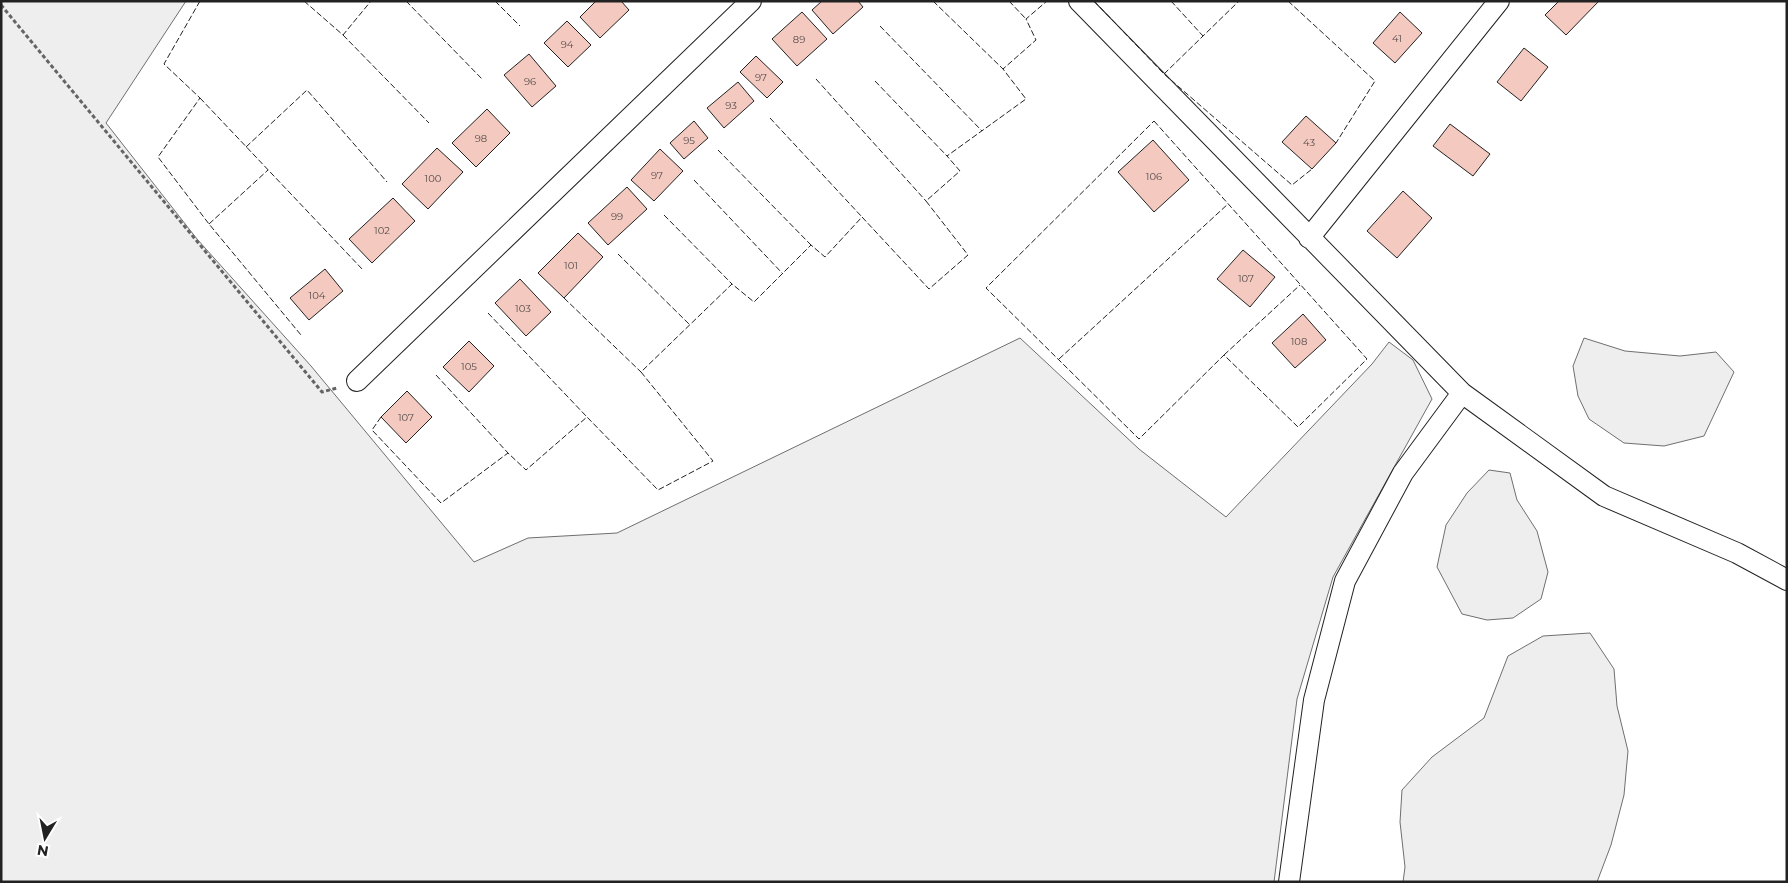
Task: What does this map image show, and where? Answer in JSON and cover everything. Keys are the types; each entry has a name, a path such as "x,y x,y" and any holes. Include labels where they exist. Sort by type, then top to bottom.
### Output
{"street":[{"path":"356,381 752,1"},
{"path":"1079,1 1462,393 1604,496 1737,553 1787,580"},
{"path":"1309,238 1499,1"},
{"path":"1289,882 1314,700 1345,581 1403,473 1462,393"}],"path":[{"path":"1,5 322,392 356,381"}],"shaded area":[{"path":"1,1 186,1 106,123 197,239 311,366 474,562 528,538 617,533 1020,338 1139,449 1226,517 1372,364 1389,342 1413,360 1432,399 1333,577 1297,699 1274,882 1,882"},
{"path":"1584,338 1625,351 1680,356 1716,352 1734,372 1704,436 1664,446 1624,443 1589,419 1578,396 1573,366"},
{"path":"1489,470 1510,473 1517,500 1537,531 1548,572 1541,599 1513,618 1487,620 1462,614 1437,567 1446,525 1467,493"},
{"path":"1590,633 1614,669 1617,706 1628,751 1624,795 1611,845 1597,882 1403,882 1405,867 1400,822 1402,790 1432,757 1484,718 1508,656 1543,636"}],"building":[{"path":"596,1 621,1 629,10 600,38 580,17"},
{"path":"822,1 858,1 863,7 833,34 812,10"},
{"path":"1559,1 1599,1 1566,35 1545,15"},
{"path":"802,12 827,39 797,66 772,39"},
{"path":"1400,12 1422,33 1395,63 1373,43"},
{"path":"567,21 591,45 568,67 544,43"},
{"path":"1524,48 1548,67 1521,101 1497,82"},
{"path":"529,54 556,86 532,107 504,75"},
{"path":"756,56 783,82 767,98 740,72"},
{"path":"738,82 754,101 724,128 707,108"},
{"path":"487,109 510,133 476,167 452,143"},
{"path":"1306,116 1336,143 1312,169 1282,142"},
{"path":"694,121 708,138 684,159 670,143"},
{"path":"1450,124 1490,154 1473,176 1433,146"},
{"path":"1153,140 1189,180 1154,212 1118,172"},
{"path":"437,148 463,172 428,209 402,184"},
{"path":"660,149 683,171 654,201 631,180"},
{"path":"627,187 647,209 608,245 588,223"},
{"path":"1403,191 1432,218 1397,258 1367,231"},
{"path":"393,198 415,221 372,263 349,239"},
{"path":"578,233 603,257 564,298 538,273"},
{"path":"1243,250 1275,277 1250,307 1217,279"},
{"path":"325,269 343,291 309,320 290,298"},
{"path":"520,279 551,312 526,336 495,303"},
{"path":"1303,314 1326,340 1295,368 1272,343"},
{"path":"469,341 494,366 469,392 443,367"},
{"path":"407,391 432,417 406,443 381,417"}],"fence":[{"path":"200,1 164,64 200,98 158,157 209,224 301,335"},
{"path":"304,1 343,35 371,1"},
{"path":"406,1 483,80"},
{"path":"495,1 520,26"},
{"path":"933,1 1003,69"},
{"path":"1009,1 1026,19"},
{"path":"381,417 372,430 441,503 508,453 526,470 587,417 658,490 713,461 641,372 732,284 754,302 811,245 825,257 862,217 929,289 968,255 926,201 960,171 947,156 1026,99 1003,69 1036,40 1026,19 1047,1"},
{"path":"1094,1 1164,74 1292,185 1312,169"},
{"path":"1171,1 1203,36"},
{"path":"1164,74 1239,1"},
{"path":"1288,1 1375,81 1336,143"},
{"path":"880,26 982,131"},
{"path":"343,35 429,123"},
{"path":"816,79 926,201"},
{"path":"875,81 947,156"},
{"path":"246,147 307,90 387,182"},
{"path":"200,98 363,270"},
{"path":"770,118 862,217"},
{"path":"1154,121 1367,359 1298,427 1224,355 1139,439 986,288 1154,121"},
{"path":"718,150 811,245"},
{"path":"209,224 268,170"},
{"path":"694,180 783,274"},
{"path":"1059,359 1228,204"},
{"path":"664,215 732,284"},
{"path":"618,254 690,325"},
{"path":"1224,355 1300,285"},
{"path":"564,298 641,372"},
{"path":"488,313 587,417"},
{"path":"436,375 508,453"}]}
